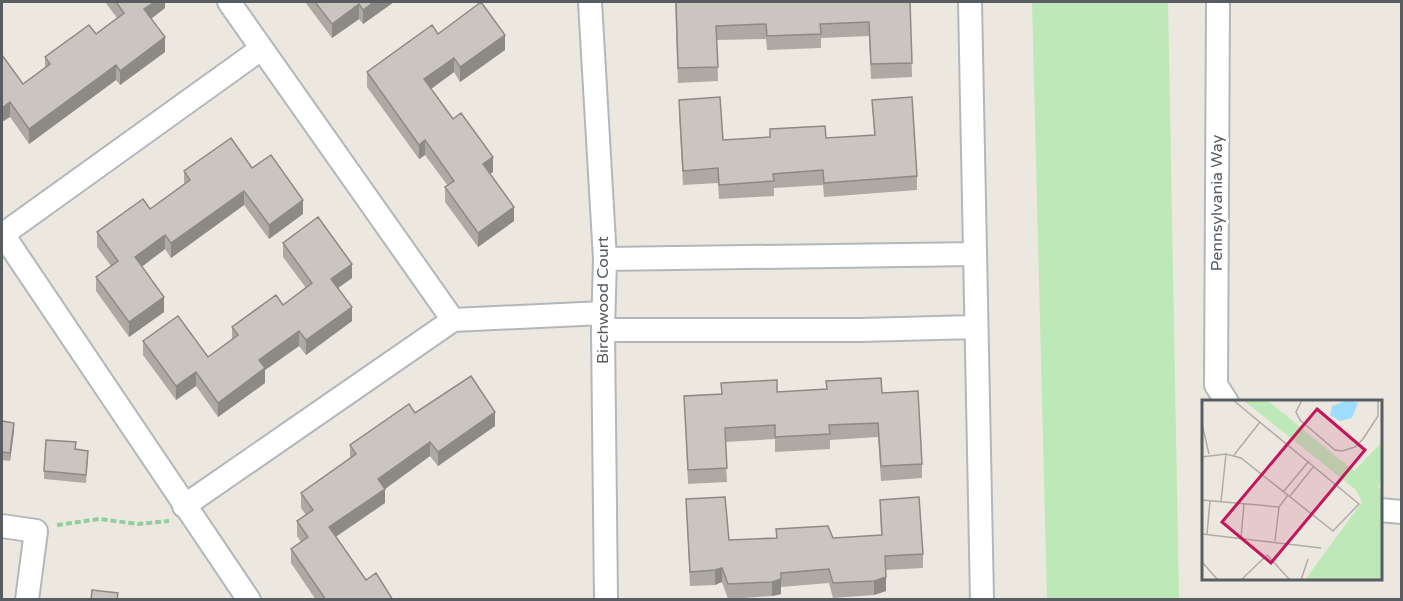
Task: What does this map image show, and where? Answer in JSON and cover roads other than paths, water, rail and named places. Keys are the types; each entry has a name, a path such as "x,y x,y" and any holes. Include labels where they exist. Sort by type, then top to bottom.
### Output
{"street":[{"path":"229,2 453,320"},
{"name":"Birchwood Court","path":"590,2 605,259 603,322 606,600"},
{"path":"970,2 982,600"},
{"name":"Pennsylvania Way","path":"1218,2 1216,385 1226,400"},
{"path":"249,600 2,234 261,49"},
{"path":"605,259 975,254"},
{"path":"184,506 453,320 861,330 975,327"},
{"path":"1382,510 1401,512"},
{"path":"2,526 36,531 27,600"}]}
